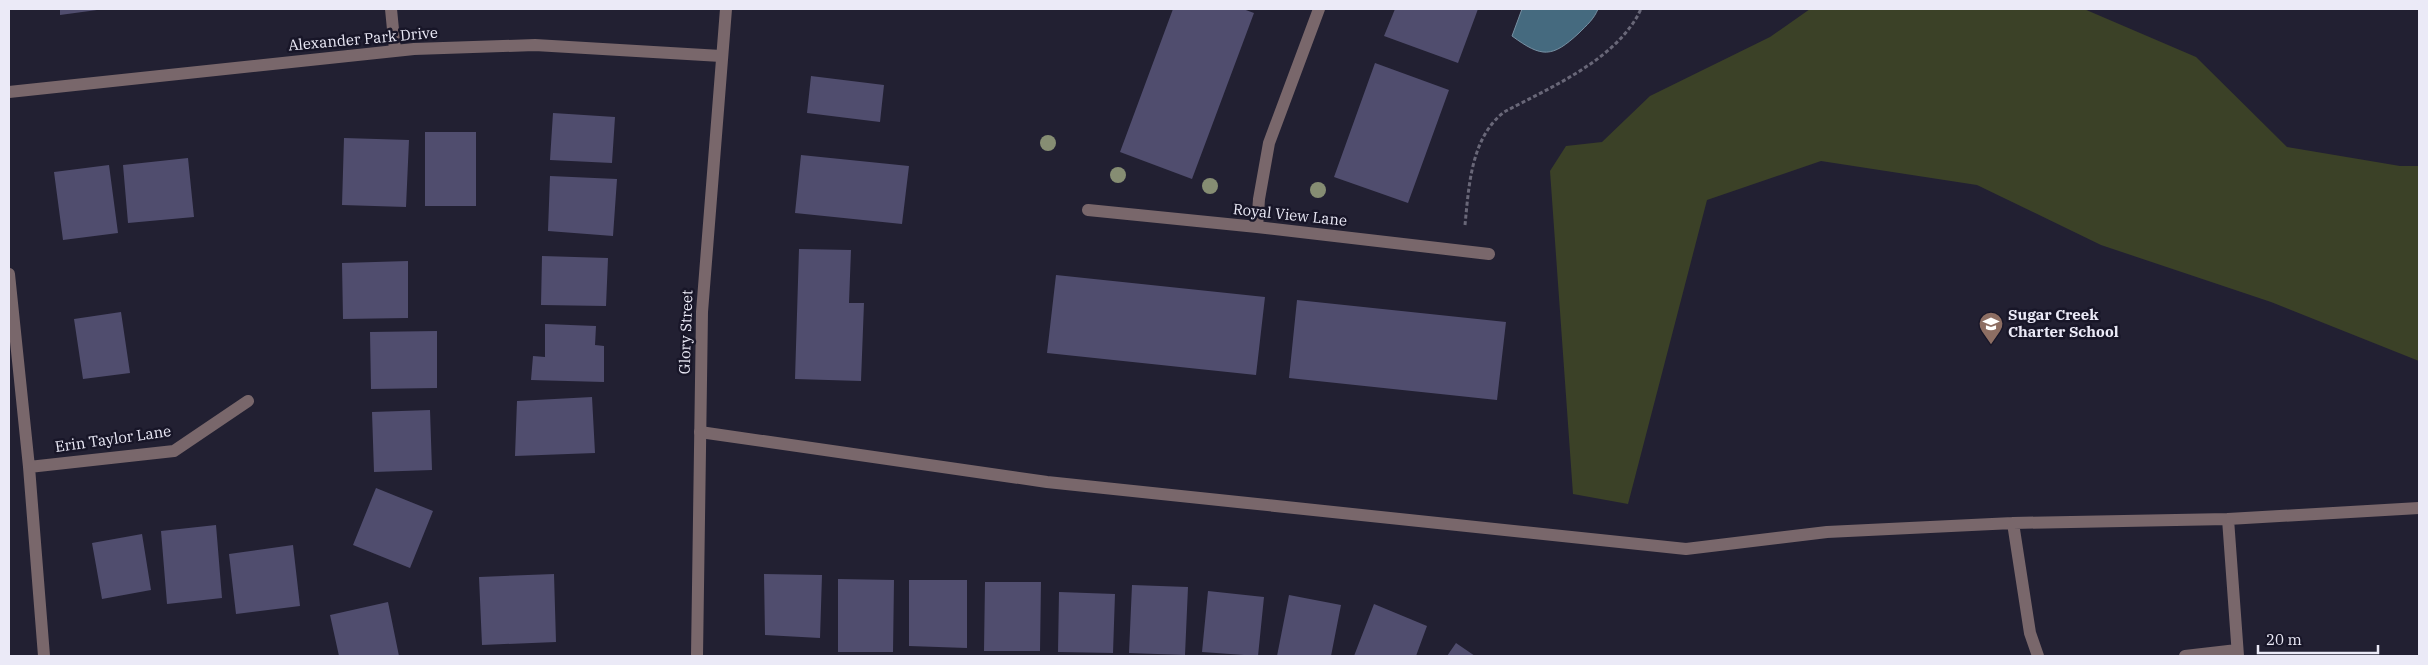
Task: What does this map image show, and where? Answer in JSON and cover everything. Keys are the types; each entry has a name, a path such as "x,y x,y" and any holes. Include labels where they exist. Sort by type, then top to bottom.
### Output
{"street":[{"path":"391,9 395,50"},
{"name":"Glory Street","path":"697,656 702,312 726,9"},
{"path":"1257,227 1259,199 1269,143 1319,9"},
{"name":"Alexander Park Drive","path":"9,92 395,50 535,45 721,56"},
{"name":"Royal View Lane","path":"1088,210 1257,227 1489,254"},
{"path":"9,274 30,467 44,656"},
{"name":"Erin Taylor Lane","path":"30,467 174,451 248,401"},
{"path":"700,432 1048,482 1686,549 1827,532 2013,523 2228,519 2419,508"},
{"path":"2185,656 2238,653 2228,519"},
{"path":"2013,523 2030,633 2038,656"}],"path":[{"path":"1464,225 1470,182 1478,148 1493,120 1594,60 1623,38 1641,9"}],"green space":[{"path":"1810,9 2084,9 2196,57 2287,147 2400,166 2419,166 2419,361 2271,302 2101,245 1977,185 1821,161 1707,200 1628,504 1573,494 1550,171 1566,146 1602,142 1650,96 1770,37"}],"water":[{"path":"1522,9 1598,9 1590,22 1570,41 1554,51 1547,52 1531,48 1512,36"}],"building":[{"path":"60,9 97,9 97,10 60,15"},
{"path":"1173,9 1243,9 1254,13 1192,179 1120,152"},
{"path":"1395,9 1478,9 1458,63 1384,36"},
{"path":"1375,63 1449,90 1408,203 1334,177"},
{"path":"811,76 884,85 880,122 807,113"},
{"path":"553,113 615,117 612,163 550,160"},
{"path":"425,132 476,132 476,206 425,206"},
{"path":"344,138 409,140 406,207 342,205"},
{"path":"801,155 909,166 902,224 795,213"},
{"path":"188,158 194,217 128,223 123,165"},
{"path":"109,165 118,233 63,240 54,172"},
{"path":"550,176 617,179 613,236 548,231"},
{"path":"799,249 851,250 849,303 864,303 861,381 795,379"},
{"path":"542,256 608,258 606,306 541,305"},
{"path":"408,261 408,318 343,319 342,263"},
{"path":"1056,275 1265,297 1256,375 1047,353"},
{"path":"1297,300 1506,322 1497,400 1289,378"},
{"path":"121,312 130,373 83,379 74,319"},
{"path":"545,324 596,326 595,345 604,346 604,382 531,380 533,356 545,357"},
{"path":"437,331 437,388 371,389 370,332"},
{"path":"592,397 595,453 515,456 517,401"},
{"path":"430,410 432,470 374,472 372,412"},
{"path":"376,488 433,511 410,568 353,545"},
{"path":"216,525 222,598 167,604 161,531"},
{"path":"142,534 151,590 102,599 92,543"},
{"path":"293,545 300,606 236,614 229,554"},
{"path":"554,574 556,642 482,645 479,577"},
{"path":"764,574 822,575 820,638 765,635"},
{"path":"838,579 894,580 893,652 838,652"},
{"path":"909,580 967,580 967,648 909,646"},
{"path":"985,582 1041,582 1040,651 984,651"},
{"path":"1132,585 1188,587 1185,655 1129,653"},
{"path":"1208,591 1264,597 1258,656 1202,652"},
{"path":"1059,592 1115,594 1113,653 1058,652"},
{"path":"1289,595 1341,605 1331,656 1277,656"},
{"path":"388,602 399,656 339,656 330,615"},
{"path":"1374,604 1427,626 1416,656 1354,656"},
{"path":"1456,643 1475,656 1447,656"}],"place":[{"name":"Sugar Creek Charter School","path":"1991,345"}]}
